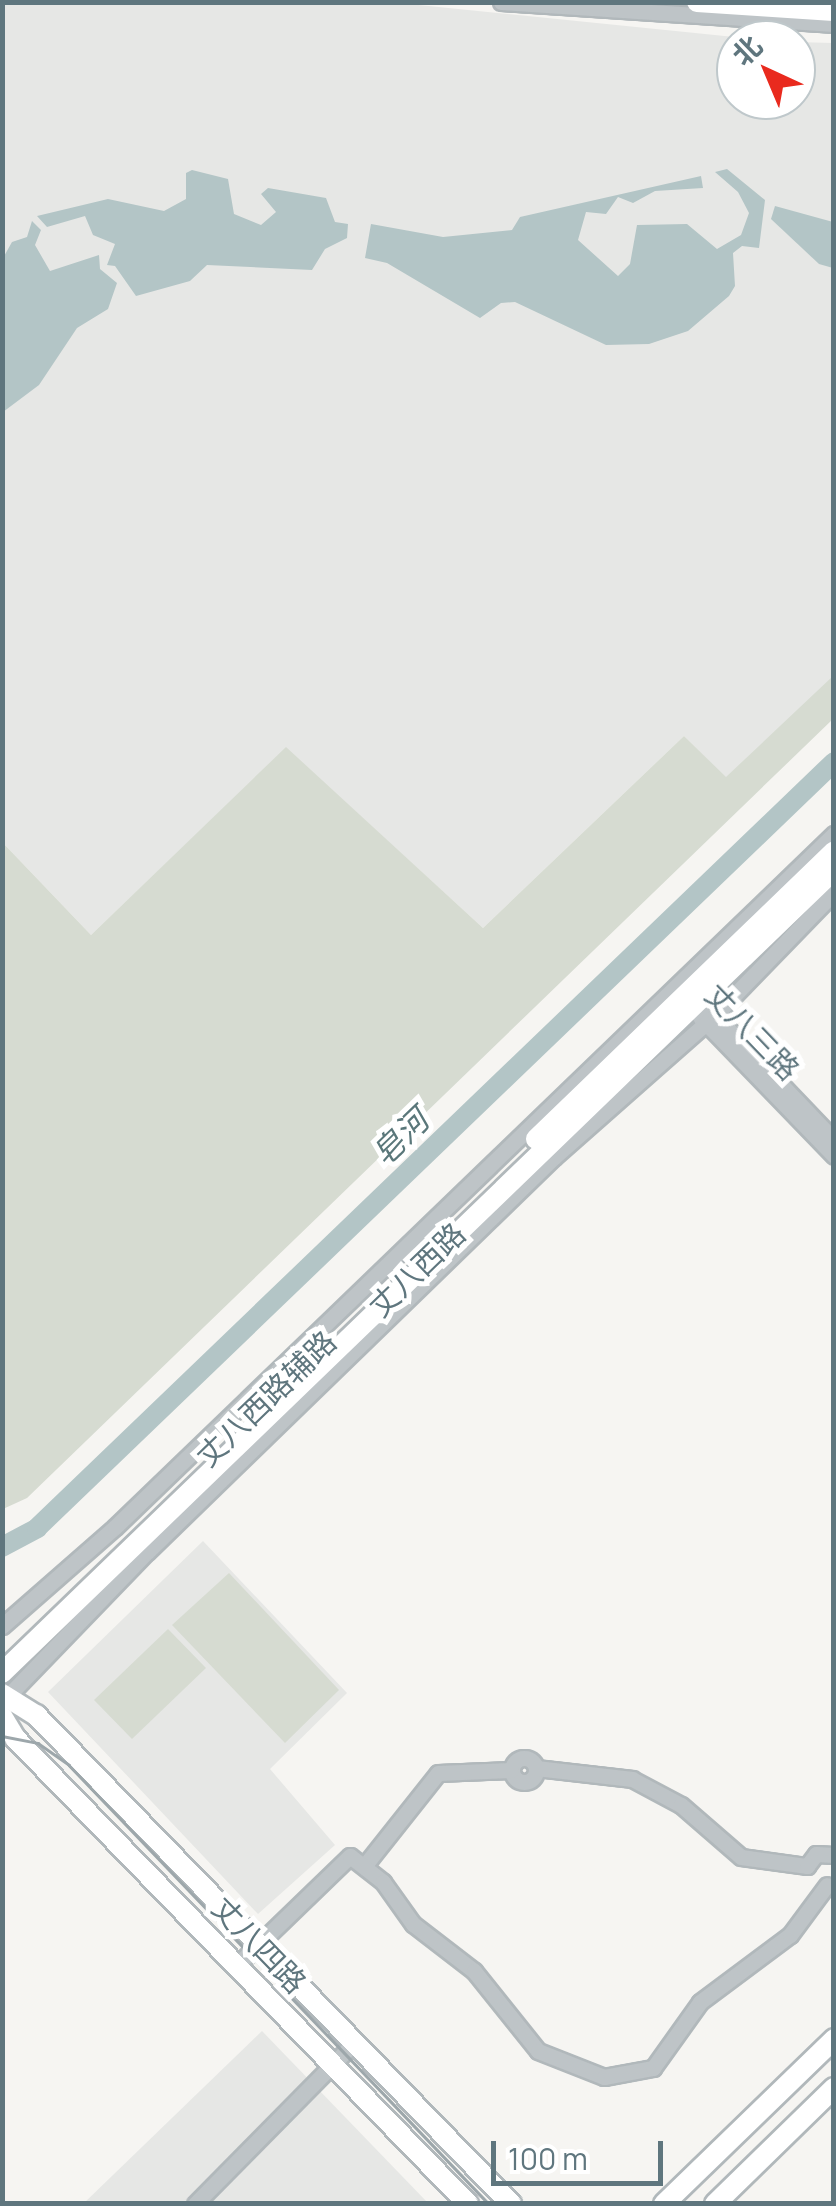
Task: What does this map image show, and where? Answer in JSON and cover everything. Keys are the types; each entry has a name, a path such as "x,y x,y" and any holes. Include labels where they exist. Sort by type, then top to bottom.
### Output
{"main road":[{"path":"697,2 834,11"},
{"name":"丈八西路","path":"694,1004 834,851"},
{"name":"丈八西路","path":"5,1684 834,870"},
{"name":"丈八四路","path":"5,1684 510,2204"},
{"name":"丈八四路","path":"5,1684 15,1738 468,2204"},
{"path":"664,2204 834,2039"},
{"path":"715,2204 834,2088"}],"street":[{"path":"501,2 834,24"},
{"name":"丈八西路辅路","path":"5,1684 147,1552 554,1157 694,1004 834,834"},
{"name":"丈八西路辅路","path":"2,1626 694,1004 834,892"},
{"name":"丈八三路","path":"694,1004 834,1140"},
{"name":"丈八三路","path":"694,1004 834,1156"},
{"path":"365,1866 438,1773 512,1770 524,1782 536,1768 632,1780 681,1805 741,1857 807,1866"},
{"path":"237,1965 350,1856 365,1866 413,1924 474,1971 538,2051 604,2077 652,2068 700,2002 790,1935 832,1884 809,1878 807,1866 816,1854 834,1856"},
{"path":"195,2204 358,2046"},
{"path":"206,2204 335,2066"}],"shaded area":[{"path":"389,2 716,35 716,120 816,120 816,43 833,43 834,676 726,778 684,736 483,928 286,748 91,935 3,843 3,3"},
{"path":"727,169 765,200 759,248 742,246 733,253 735,286 729,296 688,331 649,344 606,345 515,302 501,303 480,318 387,263 365,258 371,224 443,237 512,230 520,217 701,176 703,188 655,191 633,203 618,197 606,214 586,212 578,240 618,276 630,264 637,225 687,224 717,249 741,235 749,213 738,192 715,172"},
{"path":"192,170 228,179 234,214 261,225 276,212 261,194 268,188 326,198 335,222 348,224 347,238 325,249 312,270 207,265 190,281 136,296 115,266 107,265 115,244 93,235 85,216 47,227 37,216 108,199 164,211 186,199 186,173"},
{"path":"775,206 833,222 833,268 819,264 771,219"},
{"path":"32,221 41,230 35,245 50,271 99,255 100,269 117,283 108,309 77,328 39,385 3,412 3,258 12,242 27,237"},
{"path":"833,676 833,719 27,1498 3,1509 3,843 91,935 286,747 483,928 684,736 726,777"},
{"path":"203,1541 347,1693 270,1769 335,1845 258,1914 48,1692"},
{"path":"229,1573 339,1690 285,1743 172,1625"},
{"path":"168,1629 206,1668 132,1739 94,1700"},
{"path":"262,2031 428,2203 83,2204"}],"waterway":[{"name":"皂河","path":"2,1547 37,1528 834,762"}],"tram line":[{"path":"2,1736 38,1743 69,1765 489,2204"}]}
